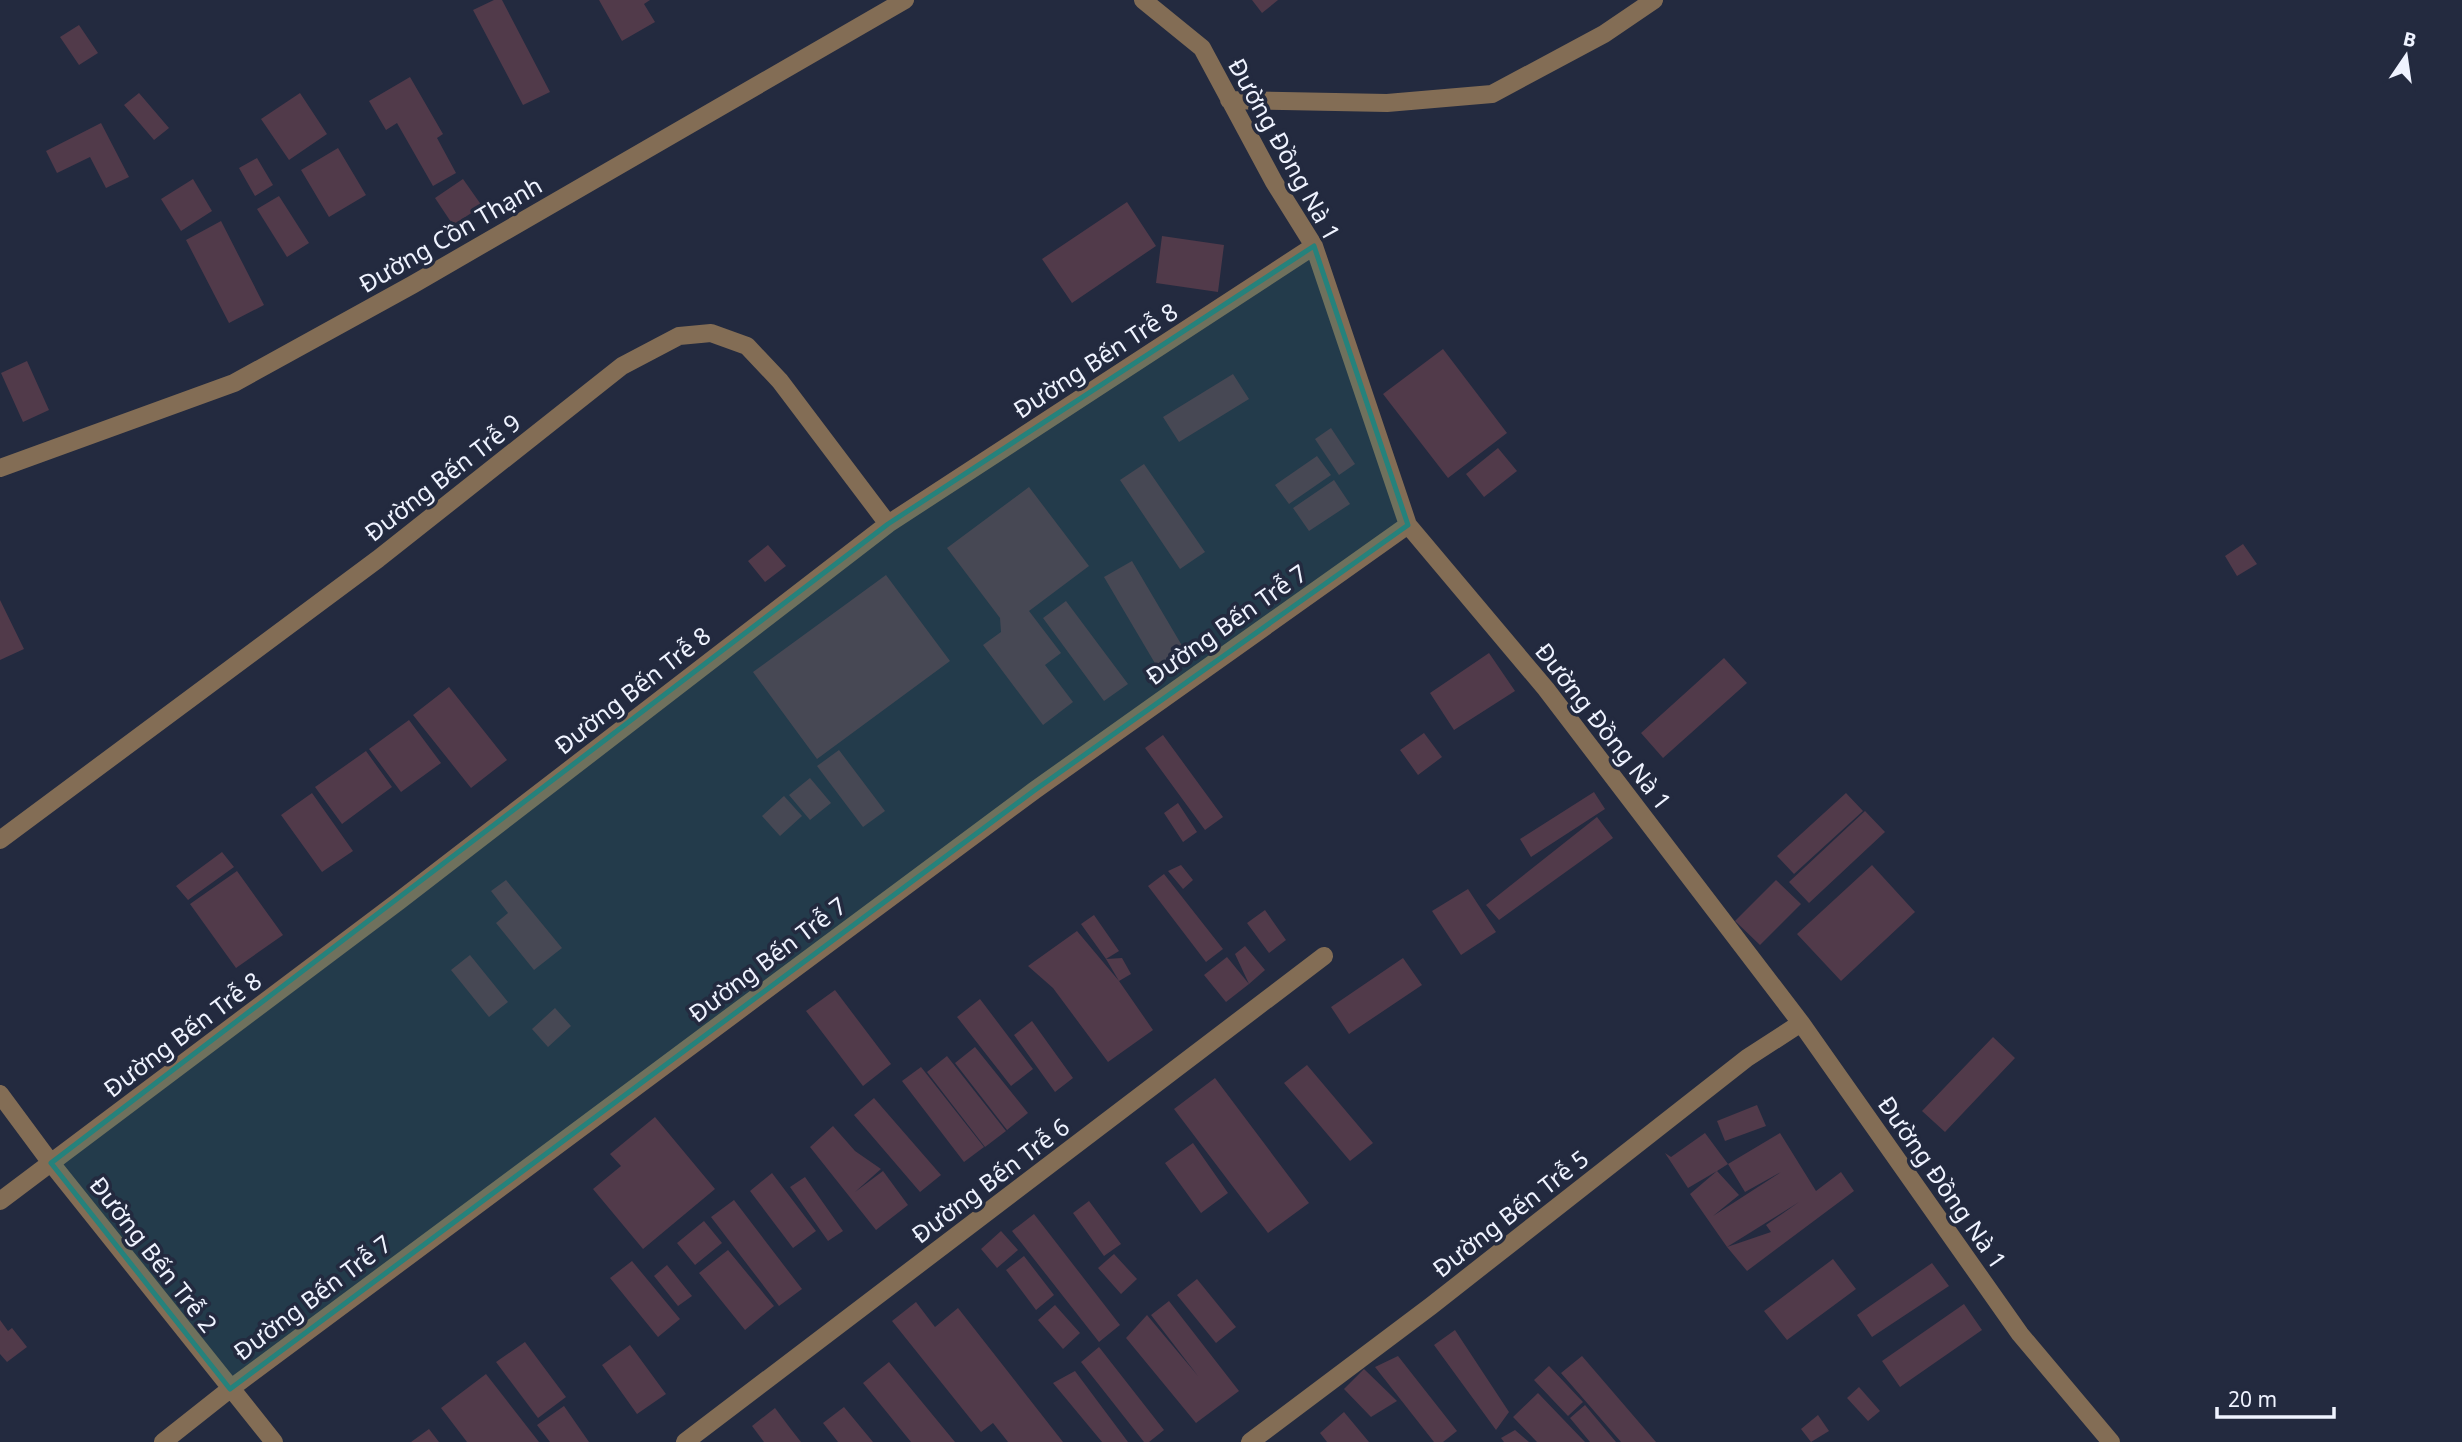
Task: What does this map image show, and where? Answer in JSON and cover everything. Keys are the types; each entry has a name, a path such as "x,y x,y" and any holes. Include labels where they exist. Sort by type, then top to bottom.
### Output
{"street":[{"name":"Đường Cồn Thạnh","path":"0,468 234,383 424,278 905,0"},
{"name":"Đường Đồng Nà 1","path":"1143,0 1202,48 1274,182 1314,246 1408,525 1546,689 1801,1023 2020,1334 2111,1442"},
{"path":"1229,100 1387,103 1492,94 1604,34 1654,0"},
{"name":"Đường Bến Trễ 8","path":"0,1201 399,901 888,524 1314,246"},
{"name":"Đường Bến Trễ 9","path":"0,840 379,559 622,366 679,337 711,333 747,346 780,382 888,524"},
{"name":"Đường Bến Trễ 7","path":"163,1442 230,1389 1035,790 1408,525"},
{"name":"Đường Bến Trễ 6","path":"685,1442 1324,956"},
{"name":"Đường Bến Trễ 5","path":"1250,1442 1431,1306 1747,1058 1801,1023"},
{"name":"Đường Bến Trễ 2","path":"0,1094 51,1163 274,1442"}],"highlighted area":[{"path":"1314,246 1408,525 1035,790 230,1389 51,1163 888,524"}],"building":[{"path":"494,0 502,0 550,92 523,105 473,10"},
{"path":"599,0 650,0 644,4 655,22 622,41"},
{"path":"1252,0 1278,0 1262,13"},
{"path":"79,25 98,53 79,65 60,37"},
{"path":"410,77 443,134 437,138 456,173 433,186 397,123 386,130 369,101"},
{"path":"139,93 169,128 154,140 124,105"},
{"path":"300,93 327,134 289,160 261,119"},
{"path":"101,123 129,177 106,188 90,157 57,173 46,151"},
{"path":"338,148 366,195 329,217 301,170"},
{"path":"257,158 273,185 255,196 239,168"},
{"path":"193,179 212,211 181,231 161,199"},
{"path":"463,179 482,206 453,225 435,198"},
{"path":"279,196 309,243 287,257 257,209"},
{"path":"1127,202 1156,246 1072,303 1042,259"},
{"path":"221,221 264,305 229,323 186,240"},
{"path":"1162,236 1224,245 1218,292 1156,283"},
{"path":"1443,349 1507,433 1448,478 1383,394"},
{"path":"27,361 49,410 23,422 1,373"},
{"path":"1233,374 1249,399 1179,442 1163,417"},
{"path":"1331,428 1355,464 1339,475 1315,439"},
{"path":"1498,448 1517,471 1484,497 1466,474"},
{"path":"1317,456 1331,475 1289,504 1275,485"},
{"path":"1144,464 1205,552 1180,569 1120,480"},
{"path":"1334,480 1350,504 1309,531 1293,508"},
{"path":"1029,487 1089,566 1029,611 1061,653 1045,665 1073,702 1043,725 983,645 1001,632 1000,618 947,548"},
{"path":"2243,544 2257,564 2237,576 2225,556"},
{"path":"768,545 786,566 765,582 748,561"},
{"path":"1132,561 1184,649 1156,665 1104,577"},
{"path":"886,575 950,661 817,759 753,672"},
{"path":"0,600 24,649 0,660"},
{"path":"1066,601 1128,684 1104,701 1043,618"},
{"path":"1489,653 1515,691 1454,730 1430,693"},
{"path":"1724,658 1747,683 1663,758 1641,733"},
{"path":"449,687 507,760 471,788 413,715"},
{"path":"409,720 441,763 401,792 369,749"},
{"path":"1424,733 1442,757 1418,775 1400,750"},
{"path":"1163,735 1223,817 1205,830 1145,748"},
{"path":"839,750 885,811 863,827 817,766"},
{"path":"366,751 392,787 342,824 315,787"},
{"path":"810,778 831,803 810,820 789,795"},
{"path":"1594,792 1605,809 1531,857 1520,839"},
{"path":"312,793 353,851 322,872 281,815"},
{"path":"1846,793 1863,811 1794,874 1777,856"},
{"path":"784,796 802,816 780,836 762,816"},
{"path":"1178,803 1197,832 1183,842 1164,813"},
{"path":"1865,811 1885,832 1809,903 1789,882"},
{"path":"1597,817 1613,838 1499,920 1486,905"},
{"path":"222,852 234,867 188,900 176,886"},
{"path":"1181,865 1193,880 1183,889 1168,871"},
{"path":"1872,865 1915,912 1841,981 1797,934"},
{"path":"237,871 283,935 236,968 190,904"},
{"path":"1164,874 1223,949 1206,962 1148,886"},
{"path":"506,880 562,948 534,970 496,923 508,913 491,891"},
{"path":"1776,880 1801,904 1760,945 1735,921"},
{"path":"1468,889 1496,932 1461,955 1432,911"},
{"path":"1265,910 1286,940 1269,953 1247,923"},
{"path":"1094,915 1119,951 1106,959 1081,924"},
{"path":"1077,931 1119,981 1153,1030 1108,1062 1053,988 1028,966"},
{"path":"1245,946 1265,970 1249,984 1235,954"},
{"path":"470,955 508,1002 489,1017 451,970"},
{"path":"1227,957 1249,984 1226,1002 1204,975"},
{"path":"1122,958 1131,974 1119,981 1106,959"},
{"path":"1403,958 1422,985 1349,1034 1331,1007"},
{"path":"835,990 891,1064 863,1086 806,1011"},
{"path":"980,999 1033,1069 1011,1086 957,1017"},
{"path":"555,1008 571,1026 548,1047 532,1029"},
{"path":"1032,1021 1073,1078 1055,1092 1014,1035"},
{"path":"1993,1037 2015,1058 1945,1132 1922,1111"},
{"path":"975,1047 1028,1113 1007,1130 955,1063"},
{"path":"947,1056 1006,1131 985,1147 927,1072"},
{"path":"1307,1065 1373,1143 1350,1161 1284,1083"},
{"path":"921,1067 984,1147 964,1162 902,1081"},
{"path":"1215,1078 1309,1203 1268,1233 1174,1109"},
{"path":"874,1098 941,1175 920,1192 854,1115"},
{"path":"1757,1105 1766,1126 1725,1141 1717,1121"},
{"path":"655,1117 715,1189 643,1249 593,1189 621,1166 610,1154"},
{"path":"833,1126 855,1151 881,1169 855,1192 883,1171 908,1205 876,1230 810,1147"},
{"path":"1705,1133 1728,1164 1688,1188 1665,1153 1671,1157"},
{"path":"1780,1133 1816,1191 1841,1172 1854,1191 1747,1271 1727,1247 1690,1194 1717,1171 1739,1195 1713,1216 1781,1172 1745,1192 1728,1164","holes":["1799,1202 1766,1225 1771,1232 1727,1247"]},
{"path":"1193,1143 1228,1193 1201,1213 1165,1163"},
{"path":"772,1173 816,1231 793,1248 750,1191"},
{"path":"805,1177 843,1231 828,1241 790,1187"},
{"path":"734,1200 802,1289 779,1306 711,1217"},
{"path":"1089,1201 1121,1244 1104,1256 1073,1213"},
{"path":"1034,1214 1120,1325 1099,1342 1012,1231"},
{"path":"704,1221 722,1243 695,1265 677,1243"},
{"path":"1001,1231 1018,1250 997,1268 981,1249"},
{"path":"728,1250 774,1306 745,1330 699,1273"},
{"path":"1114,1254 1137,1279 1121,1294 1098,1268"},
{"path":"1024,1256 1054,1295 1036,1310 1006,1270"},
{"path":"1833,1259 1856,1289 1787,1340 1764,1311"},
{"path":"632,1261 680,1319 658,1337 610,1278"},
{"path":"1932,1263 1949,1286 1872,1337 1857,1315"},
{"path":"667,1265 692,1296 678,1306 654,1276"},
{"path":"1197,1279 1236,1327 1216,1343 1177,1295"},
{"path":"1169,1301 1239,1391 1196,1423 1126,1338 1147,1315 1198,1376 1151,1315"},
{"path":"916,1302 935,1327 958,1308 1063,1442 1008,1442 993,1423 981,1432 892,1321"},
{"path":"1964,1304 1982,1330 1900,1387 1882,1361"},
{"path":"1055,1305 1080,1333 1063,1349 1038,1320"},
{"path":"0,1320 8,1331 12,1328 27,1347 7,1362 0,1354"},
{"path":"1455,1330 1509,1412 1496,1430 1434,1345"},
{"path":"525,1342 566,1397 538,1418 496,1362"},
{"path":"630,1345 666,1394 637,1414 602,1365"},
{"path":"1099,1347 1164,1430 1149,1442 1144,1442 1081,1362"},
{"path":"1398,1356 1457,1431 1443,1442 1434,1442 1375,1367"},
{"path":"1582,1356 1656,1442 1621,1442 1561,1373"},
{"path":"889,1362 955,1442 911,1442 863,1383"},
{"path":"1549,1366 1583,1402 1568,1416 1534,1380"},
{"path":"1364,1369 1397,1401 1371,1417 1344,1389"},
{"path":"1075,1371 1128,1442 1102,1442 1053,1383"},
{"path":"486,1374 539,1442 467,1442 441,1408"},
{"path":"1859,1387 1880,1411 1868,1421 1847,1398"},
{"path":"1538,1393 1585,1442 1537,1442 1513,1417"},
{"path":"1585,1405 1616,1442 1590,1442 1570,1418"},
{"path":"564,1406 589,1442 550,1442 537,1425"},
{"path":"844,1407 873,1442 838,1442 823,1423"},
{"path":"775,1408 801,1442 764,1442 752,1426"},
{"path":"1344,1412 1369,1442 1327,1442 1320,1433"},
{"path":"1818,1415 1829,1431 1811,1442 1801,1429"},
{"path":"429,1429 439,1442 411,1442"},
{"path":"1515,1430 1529,1442 1504,1442 1501,1438"}]}
